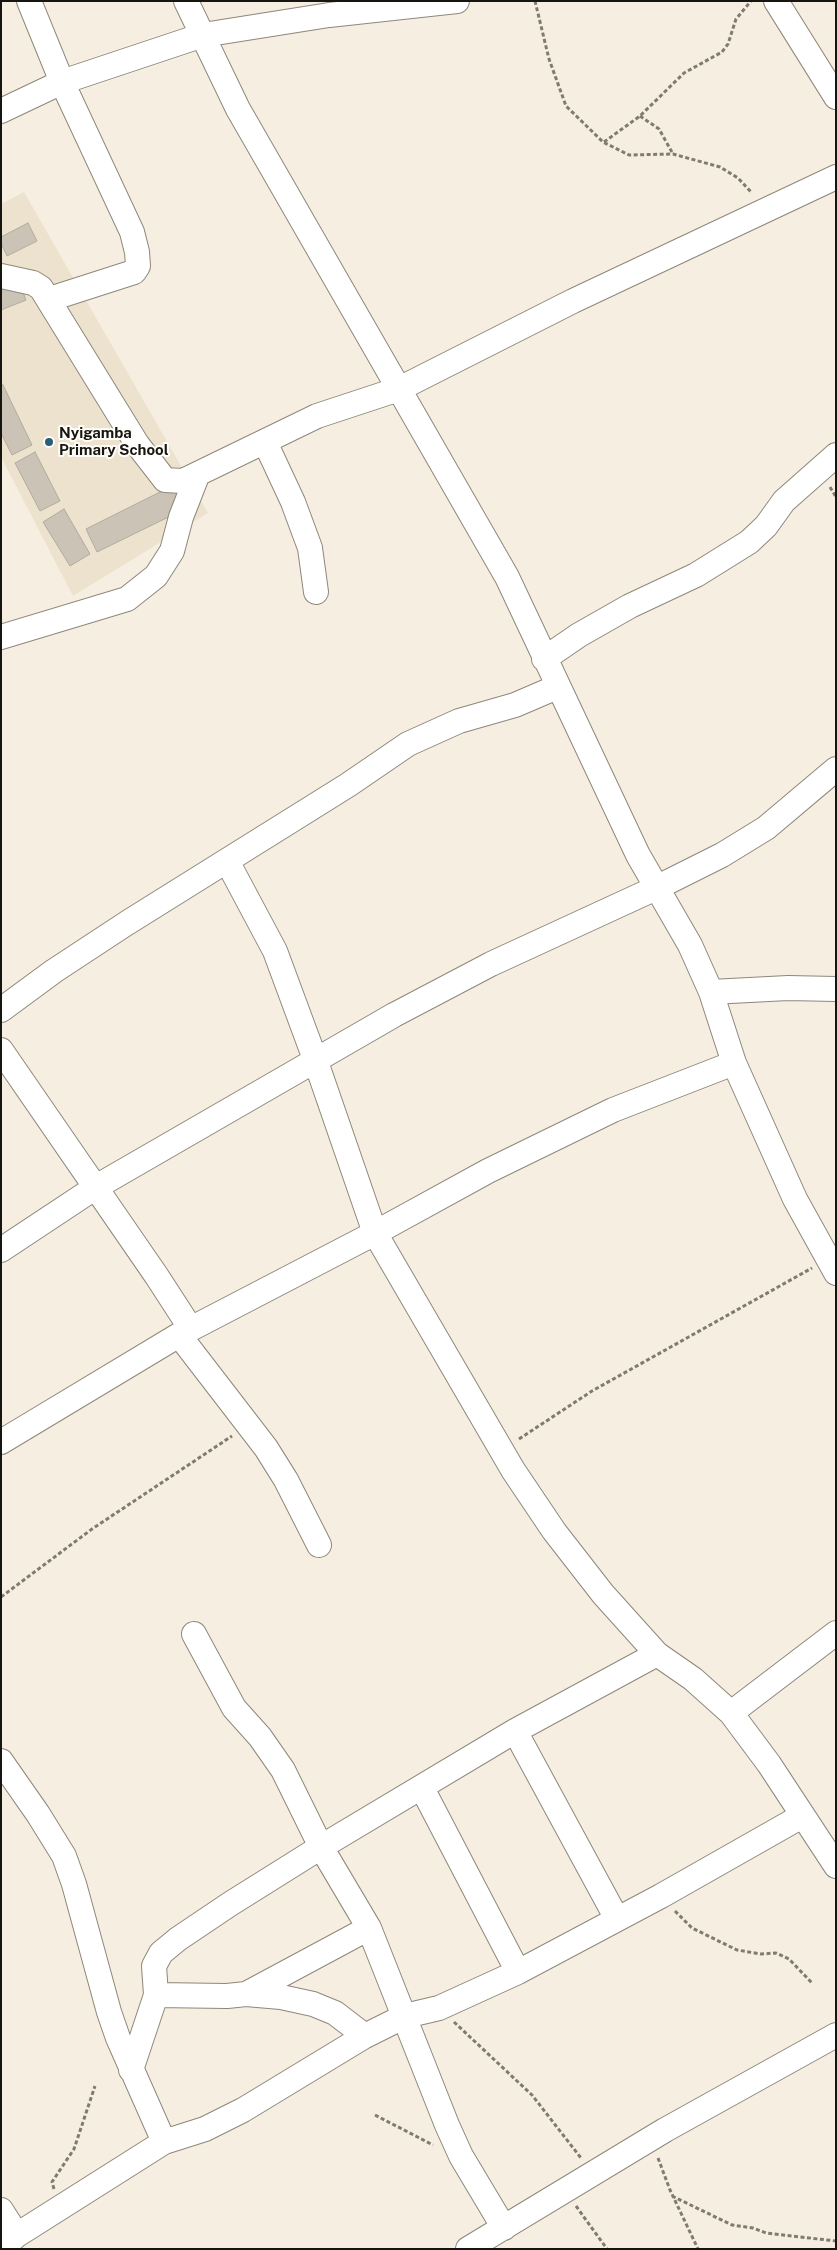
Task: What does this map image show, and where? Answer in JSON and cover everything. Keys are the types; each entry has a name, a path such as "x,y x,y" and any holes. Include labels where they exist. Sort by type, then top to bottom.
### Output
{"street":[{"path":"29,1 62,82 132,232 138,266 134,272 50,299"},
{"path":"186,1 238,109 507,578 611,801 656,888 690,944 711,992 734,1063 795,1199 832,1266"},
{"path":"1,111 62,82 203,35 329,15 457,1"},
{"path":"776,1 836,96"},
{"path":"1,276 33,283 41,288 50,299 137,444 165,480 183,481 197,476 317,416 399,389 658,260 836,177"},
{"path":"265,442 293,502 310,548 316,592"},
{"path":"544,659 579,635 630,606 696,575 748,542 766,526 784,501 836,455"},
{"path":"1,636 127,599 156,576 172,551 181,517 197,476"},
{"path":"1,1010 54,971 119,928 348,785 408,744 459,721 515,704 557,687"},
{"path":"1,1250 96,1187 315,1059 491,964 656,888 722,855 766,828 836,769"},
{"path":"227,861 275,951 315,1059 375,1233 502,1450 554,1531 604,1594 657,1654 693,1679 731,1713 769,1764 836,1866"},
{"path":"711,992 788,988 836,989"},
{"path":"1,1050 96,1187 185,1332 247,1426 266,1448 286,1480 319,1545"},
{"path":"1,1442 185,1332 375,1233 488,1171 613,1110 734,1063"},
{"path":"731,1713 836,1633"},
{"path":"194,1634 234,1708 260,1737 283,1770 321,1847 369,1928 405,2016 427,2079 461,2156 504,2228"},
{"path":"132,2070 156,1995 154,1966 161,1953 230,1904 321,1847 515,1731 657,1654"},
{"path":"515,1731 617,1920"},
{"path":"1,1761 38,1814 64,1856 74,1884 109,2012 164,2142"},
{"path":"422,1788 518,1972"},
{"path":"1,2210 9,2242 49,2214 164,2142 205,2129 243,2110 365,2036 405,2016 439,2008 518,1972 617,1920 802,1816"},
{"path":"246,1994 369,1928"},
{"path":"156,1995 218,1996 246,1994 280,1996 313,2004 334,2013 365,2036"},
{"path":"468,2249 652,2138 836,2035"}],"path":[{"path":"535,1 549,60 566,106 604,142 629,154 673,154 720,167 738,178 766,211"},
{"path":"604,142 640,116 684,73 722,52 728,44 731,28 736,19 751,1"},
{"path":"640,116 659,129 673,154"},
{"path":"502,1450 592,1391 832,1266"},
{"path":"1,1597 92,1529 247,1426"},
{"path":"660,1896 692,1928 737,1950 762,1954 776,1952 789,1959 812,1983"},
{"path":"439,2008 532,2095 594,2174"},
{"path":"49,2214 54,2195 52,2182 74,2149 95,2086"},
{"path":"375,2115 416,2137 461,2156"},
{"path":"652,2138 672,2196 698,2249"},
{"path":"567,2190 582,2215 607,2249"},
{"path":"672,2196 732,2225 753,2228 766,2233 836,2241"}],"shaded area":[{"path":"24,192 208,513 73,596 1,457 1,204"}],"building":[{"path":"28,223 37,241 7,256 1,243 1,237"},
{"path":"17,277 26,300 1,310 1,283"},
{"path":"3,385 32,445 12,455 1,433 1,386"},
{"path":"35,452 60,501 40,511 15,463"},
{"path":"180,482 191,506 97,552 86,529"},
{"path":"64,509 90,554 70,566 43,522"}],"place":[{"name":"Nyigamba Primary School","path":"49,442"}]}
